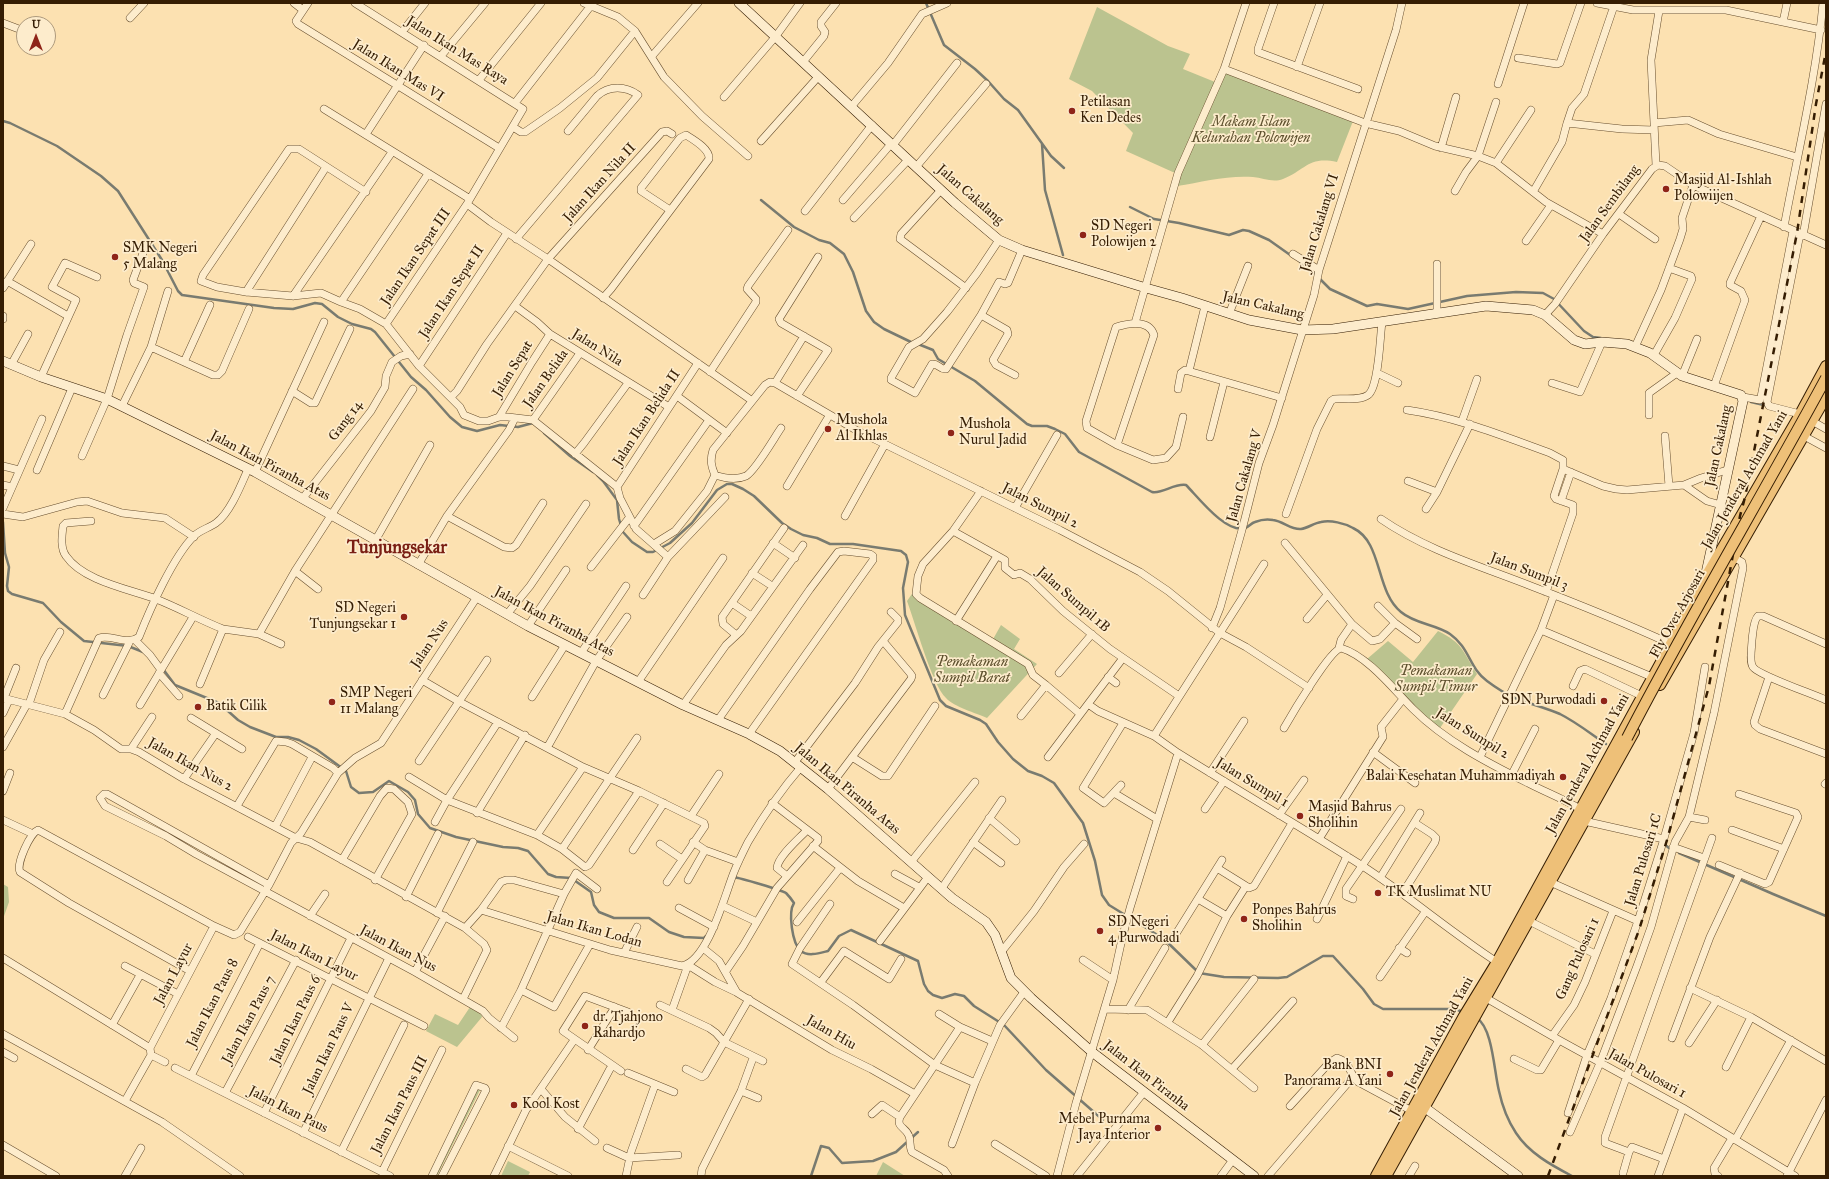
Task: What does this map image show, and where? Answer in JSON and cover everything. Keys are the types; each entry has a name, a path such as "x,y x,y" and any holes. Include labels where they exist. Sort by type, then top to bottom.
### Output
{"main road":[{"name":"Jalan Jenderal Achmad Yani","path":"1376,1176 1412,1111 1476,1006 1497,962 1671,644 1705,578 1791,430 1826,366"},
{"name":"Fly Over Arjosari","path":"1584,821 1681,635 1773,476 1826,378"},
{"name":"Jalan Jenderal Achmad Yani","path":"1476,1006 1486,998 1697,620 1826,398"},
{"path":"1799,415 1811,423"},
{"path":"1791,430 1804,436"},
{"path":"1721,550 1733,557"},
{"path":"1686,615 1697,620"},
{"name":"Fly Over Arjosari","path":"1595,782 1627,738"},
{"name":"Jalan Jenderal Achmad Yani","path":"1386,1176 1424,1107 1468,1019"}],"street":[{"path":"130,18 144,3"},
{"path":"294,3 303,10 308,3"},
{"path":"402,32 425,3"},
{"path":"441,56 485,3"},
{"path":"479,80 541,3"},
{"path":"652,56 698,3"},
{"name":"Jalan Cakalang","path":"739,3 941,190 1000,240 1022,250 1182,298 1249,320 1302,330 1333,329 1382,322 1437,307 1486,306 1533,310 1545,315 1574,340 1585,344 1602,342 1636,345 1655,352 1681,374 1715,384 1738,394 1743,397 1735,441 1727,470 1705,578"},
{"path":"724,97 776,36 800,3"},
{"path":"803,62 825,34 820,24 836,3"},
{"path":"851,108 888,63 922,14 947,3"},
{"path":"1135,323 1178,174 1224,69 1246,3"},
{"path":"1274,3 1258,52 1358,89"},
{"path":"1297,67 1320,3"},
{"name":"Jalan Cakalang VI","path":"1302,330 1314,296 1318,273 1365,123 1396,30 1402,3"},
{"path":"1498,84 1524,3"},
{"path":"1518,58 1557,64 1560,63 1581,3"},
{"path":"1597,3 1659,10 1727,6 1783,22 1821,30"},
{"path":"1783,22 1787,3"},
{"path":"1784,227 1809,101 1821,30 1823,3"},
{"name":"Jalan Ikan Mas Raya","path":"360,4 523,109"},
{"path":"515,103 590,4 618,17 635,31 664,77 683,97 748,156"},
{"path":"1533,192 1562,142 1572,108 1584,94 1614,4"},
{"name":"Jalan Ikan Mas VI","path":"303,10 297,20 298,24 499,148"},
{"path":"1656,165 1651,60 1659,10"},
{"path":"3,23 16,27"},
{"path":"513,127 521,132 525,132 560,108 604,71 635,31"},
{"path":"366,134 424,45"},
{"path":"842,200 892,144 957,63"},
{"path":"1224,69 1365,123 1399,131 1441,148 1478,156 1496,163 1551,205 1603,234"},
{"path":"761,141 818,77"},
{"path":"916,167 986,84"},
{"path":"516,238 638,95 627,88 605,90 597,96 568,131"},
{"path":"1441,148 1456,97"},
{"path":"1455,191 1466,172 1478,156 1496,102"},
{"path":"1743,397 1760,400 1761,397 1826,104"},
{"path":"324,109 366,134 469,201 507,233 548,259 751,400"},
{"name":"Jalan Ikan Sepat III","path":"386,324 469,201 523,109"},
{"path":"1496,163 1531,110"},
{"path":"1567,123 1622,129 1654,126 1688,120 1719,134 1797,157"},
{"path":"805,211 872,125"},
{"name":"Jalan Ikan Nila II","path":"548,259 662,132 667,131 672,134"},
{"path":"603,298 670,210 709,158 706,150 686,135 682,135 641,188 642,192 670,210"},
{"path":"366,192 299,149 289,149 201,279 204,284 246,292 293,296 321,293 341,302 360,308 386,324 419,366 451,397 460,407 464,415 479,421 488,421 499,417 533,420 617,487 630,522 665,555"},
{"path":"293,296 366,192 392,152"},
{"path":"854,218 908,160"},
{"name":"Jalan Sembilang","path":"1545,315 1556,302 1603,234 1656,165 1660,164 1692,185 1762,216 1798,234 1826,245"},
{"path":"246,292 326,167"},
{"path":"341,302 428,174"},
{"path":"1636,345 1670,268 1682,234 1682,218 1692,185"},
{"path":"941,190 901,234 900,239 966,288"},
{"path":"1526,241 1551,205"},
{"path":"1619,214 1655,239"},
{"path":"1715,384 1745,300 1741,291 1730,285 1730,283 1762,216"},
{"path":"710,372 756,302 756,298 748,290 748,286 788,230"},
{"name":"Jalan Ikan Sepat II","path":"419,366 507,233"},
{"path":"1798,234 1767,402 1769,406 1799,415"},
{"path":"1000,240 966,288 939,321 916,343 909,347 891,380 915,393 932,364 935,364 944,370 981,315 999,281 1005,284 1008,283 1022,250"},
{"path":"3,288 31,244"},
{"path":"82,456 107,399 127,335 144,288 134,283 133,280 146,245"},
{"path":"1293,254 1318,273"},
{"path":"797,396 828,350 781,323 779,319 818,258"},
{"path":"451,397 457,391 487,344 548,259"},
{"path":"40,377 76,300 52,287 65,263 96,277"},
{"path":"1437,264 1437,307"},
{"path":"1229,314 1248,266"},
{"path":"1655,352 1675,318 1692,279 1691,276 1670,268"},
{"path":"7,281 68,316"},
{"path":"122,406 151,347 168,291"},
{"path":"184,362 210,305"},
{"name":"Jalan Nila","path":"515,306 537,322 550,334 669,407"},
{"path":"1189,371 1205,306"},
{"path":"151,347 213,375 220,374 249,309"},
{"path":"981,315 1007,330 1008,334 993,360 996,364 1015,375"},
{"path":"103,695 130,643 139,638 156,599 177,560 194,536 201,530 216,524 252,470 292,391 324,322"},
{"path":"1286,514 1317,429 1331,401 1334,399 1368,395 1372,390 1377,373 1382,322"},
{"path":"1117,445 1154,336 1149,327 1135,323 1116,328 1085,425 1089,430 1117,445 1153,460 1166,458 1176,447 1183,417"},
{"path":"292,391 311,403 315,403 350,329"},
{"name":"Jalan Cakalang V","path":"1212,628 1220,608 1245,521 1259,463 1282,398 1302,330"},
{"path":"7,363 28,334"},
{"name":"Jalan Sepat","path":"499,417 550,334"},
{"path":"716,476 712,468 710,458 713,450 751,400 765,385 770,382 775,383 804,336"},
{"path":"1648,415 1648,393 1681,374 1698,339"},
{"path":"1552,383 1580,392 1602,342"},
{"name":"Jalan Belida","path":"533,420 580,353"},
{"name":"Gang 14","path":"303,498 371,411 385,387 386,376 392,362 401,356 410,354"},
{"name":"Jalan Ikan Piranha Atas","path":"7,363 40,377 107,399 252,470 303,498 375,541 508,613 528,626 682,705 749,734 780,751 828,788 952,898 986,922 995,935 1011,978 1024,992"},
{"name":"Jalan Ikan Belida II","path":"617,487 698,363"},
{"path":"1178,389 1182,372 1185,370 1282,398"},
{"path":"1377,373 1398,383"},
{"path":"1462,421 1476,379"},
{"path":"1210,437 1224,382"},
{"path":"574,454 584,443 628,383"},
{"name":"Jalan Sumpil 2","path":"775,383 829,416 1140,572 1168,591 1220,634 1246,647 1309,688"},
{"path":"37,470 72,388"},
{"path":"259,634 295,571 413,389"},
{"path":"677,396 726,433"},
{"path":"1407,410 1434,414 1462,421 1550,453 1563,460 1563,469 1554,493 1556,499 1572,505 1573,513 1546,592"},
{"path":"788,486 829,416"},
{"path":"3,508 42,419"},
{"path":"418,565 447,516 509,430 515,419"},
{"path":"591,567 619,531 630,522 709,420"},
{"path":"1811,423 1826,429"},
{"path":"1426,509 1437,492 1470,424"},
{"path":"716,476 725,478 747,475 754,469 781,428"},
{"path":"1015,508 1057,435"},
{"path":"1666,436 1670,486"},
{"path":"1804,436 1826,448"},
{"path":"845,516 885,444"},
{"path":"375,541 430,445"},
{"path":"3,466 19,470"},
{"path":"1563,469 1603,486 1627,490 1684,485 1727,470"},
{"path":"1561,501 1571,472"},
{"path":"655,545 675,530 707,491 716,476"},
{"path":"1408,481 1437,492"},
{"path":"3,485 12,487"},
{"path":"1684,485 1707,501 1721,504"},
{"path":"981,491 953,530 927,558 920,568 916,594 956,621 1028,664 1033,675 1079,713"},
{"path":"643,595 665,555 725,497"},
{"path":"3,514 23,517 77,502 87,501 122,513 165,518 194,536"},
{"path":"447,516 504,547 512,548 516,545 543,503"},
{"path":"508,613 530,586 586,504"},
{"name":"Jalan Sumpil 3","path":"1381,519 1393,527 1442,552 1554,595 1671,644"},
{"path":"91,521 64,524 62,550 71,562 89,574 156,599 193,617 223,629 259,634 281,644"},
{"path":"735,634 721,619 784,528"},
{"name":"Jalan Sumpil 1B","path":"953,530 1006,561 1006,569 1014,575 1020,573 1030,579 1063,611 1092,634 1123,658 1179,696"},
{"path":"773,543 794,558"},
{"path":"1285,543 1352,624 1375,642 1380,639 1395,623"},
{"path":"682,705 735,634 741,631 772,586 804,545"},
{"path":"718,720 810,589 838,552 844,551 870,554 873,556 873,560 749,734"},
{"path":"956,621 997,556"},
{"path":"1570,1132 1600,1063 1648,934 1673,847 1689,817 1714,713 1743,568 1742,562 1733,557"},
{"path":"638,682 724,558"},
{"path":"1154,736 1264,564"},
{"path":"528,626 566,570"},
{"path":"295,571 318,589"},
{"path":"752,573 772,586"},
{"path":"581,653 626,586"},
{"path":"1307,619 1327,595"},
{"path":"1480,757 1541,630 1554,595"},
{"name":"Jalan Nus","path":"265,892 291,843 301,833 339,772 355,758 381,743 477,597"},
{"path":"732,603 751,616"},
{"path":"1378,606 1395,623 1416,639"},
{"path":"672,1010 688,965 703,948 722,906 738,862 772,804 798,764 856,683 883,641 898,622 898,619 891,612"},
{"path":"1826,644 1763,616 1758,616 1755,620 1751,664 1755,669 1769,677 1826,700"},
{"path":"140,705 193,617"},
{"path":"547,748 596,661 627,617"},
{"path":"1284,728 1309,688 1342,649 1340,640 1352,624"},
{"path":"200,684 216,642 223,629"},
{"path":"1541,630 1652,677"},
{"path":"3,747 28,704 44,660 60,632"},
{"path":"1059,673 1092,634"},
{"path":"65,714 96,642 103,637 130,643 151,657 179,696"},
{"path":"828,788 912,676 883,641"},
{"path":"532,697 565,644"},
{"name":"Jalan Sumpil 2","path":"1342,649 1355,655 1374,670 1438,731 1480,757 1580,809"},
{"path":"1048,757 1079,713 1089,704 1123,658"},
{"path":"419,761 487,660"},
{"name":"Jalan Pulosari 1C","path":"1568,1113 1587,1055 1611,998 1638,921 1663,842 1694,733 1705,667"},
{"path":"3,713 5,699 16,668"},
{"path":"1573,686 1580,671 1583,669 1642,696"},
{"path":"1108,677 1116,683"},
{"path":"1769,677 1754,722 1755,725 1760,729 1826,754"},
{"path":"422,680 458,701 525,735 583,767 664,803 705,824 667,882"},
{"path":"1021,716 1046,685"},
{"name":"Jalan Ikan Nus 2","path":"5,699 65,714 80,721 121,749 131,749 139,752 184,779 276,826 296,838"},
{"path":"1319,839 1383,736 1381,727 1403,699"},
{"name":"Jalan Sumpil 1","path":"1089,704 1123,723 1154,736 1210,773 1347,856 1497,962"},
{"path":"852,757 882,776 888,776 935,706"},
{"path":"131,749 152,717"},
{"path":"191,718 242,749"},
{"path":"1210,773 1244,721"},
{"path":"435,822 447,800 498,722"},
{"path":"1121,785 1104,803 1084,788 1123,723"},
{"path":"1512,774 1535,729"},
{"path":"184,779 216,733"},
{"path":"477,813 525,735"},
{"path":"562,849 637,738"},
{"path":"237,806 276,742 286,742 292,744 339,772"},
{"path":"1373,752 1415,783"},
{"path":"1057,1176 1076,1103 1113,980 1130,908 1178,753"},
{"path":"276,826 312,757"},
{"path":"537,835 583,767"},
{"path":"3,791 10,773"},
{"path":"691,816 719,774"},
{"path":"410,777 447,800 477,813 537,835 562,849 585,867 589,865 638,791"},
{"path":"1279,814 1304,780"},
{"path":"1205,809 1224,781"},
{"path":"912,862 975,782"},
{"path":"342,860 380,796 387,788 394,788 408,802 412,814 375,880"},
{"name":"Jalan Ikan Nus","path":"129,806 106,793 100,798 105,806 166,836 265,892 463,999 483,1011 514,1038"},
{"path":"1114,793 1157,819"},
{"path":"1719,865 1738,877 1767,883 1798,819 1798,814 1739,794"},
{"path":"942,888 1002,800"},
{"path":"633,850 664,803"},
{"path":"726,971 776,890 818,841 818,838 772,804"},
{"path":"124,816 129,806 269,885"},
{"path":"1353,899 1346,896 1345,892 1361,865 1401,809"},
{"path":"1380,878 1420,813"},
{"path":"1689,817 1704,820"},
{"path":"989,818 1016,841"},
{"path":"3,820 33,834"},
{"path":"1584,821 1663,842"},
{"path":"1217,868 1249,888 1254,886 1292,823"},
{"path":"1402,894 1435,842 1436,838 1415,823"},
{"path":"190,971 69,902 20,872 18,869 19,862 33,834 38,830 214,926 232,934 239,934 265,892"},
{"path":"787,876 777,868 777,864 807,830"},
{"path":"1732,830 1784,849"},
{"path":"406,897 438,834"},
{"path":"296,838 310,842 406,897 445,916 465,928 484,944 487,950 463,999"},
{"path":"1629,1152 1605,1143 1605,1137 1712,838"},
{"path":"437,913 473,842"},
{"path":"693,842 705,850 738,862"},
{"path":"973,842 1001,862"},
{"path":"660,844 682,858"},
{"path":"1002,951 1034,911 1064,867 1084,844"},
{"path":"813,846 840,868 904,908"},
{"path":"1673,847 1703,862"},
{"path":"196,854 201,848"},
{"path":"688,880 705,850"},
{"path":"1317,919 1347,856"},
{"path":"1174,937 1222,860"},
{"path":"797,922 840,868"},
{"path":"501,1028 521,990 564,894 573,878 577,873 597,889"},
{"path":"895,874 919,887"},
{"path":"880,941 928,877"},
{"path":"1672,1038 1710,937 1738,877"},
{"path":"465,928 481,910 501,882 506,880 514,880 564,894"},
{"path":"1550,882 1638,921"},
{"path":"1168,1022 1197,976 1201,964 1227,916 1246,886"},
{"path":"310,916 325,894"},
{"path":"1198,900 1227,916"},
{"path":"830,904 798,951 792,963 793,965 821,982 935,1065 975,1083"},
{"path":"722,906 757,922"},
{"path":"679,908 712,926"},
{"name":"Jalan Ikan Lodan","path":"481,910 590,944 673,965 688,965"},
{"name":"Gang Pulosari 1","path":"1552,1036 1574,1005 1585,982 1614,910"},
{"path":"1380,977 1425,912"},
{"path":"415,972 445,916"},
{"path":"1529,921 1595,954"},
{"name":"Jalan Layur","path":"125,1101 151,1052 178,994 214,926"},
{"path":"624,953 637,927"},
{"name":"Jalan Ikan Layur","path":"248,937 296,960 330,980 369,999"},
{"name":"Jalan Ikan Paus 6","path":"264,1113 351,938"},
{"name":"Jalan Ikan Paus 8","path":"191,1076 260,943"},
{"path":"521,990 554,1007 590,944"},
{"path":"703,948 719,961 726,971 736,992"},
{"path":"1128,1010 1165,948"},
{"path":"1399,948 1407,953"},
{"path":"821,982 843,952 846,951 889,979 901,959"},
{"path":"3,958 112,1025 165,1062"},
{"name":"Jalan Ikan Paus V","path":"303,1133 389,958"},
{"name":"Jalan Ikan Paus 7","path":"224,1093 296,960"},
{"path":"1083,960 1113,980"},
{"name":"Jalan Hiu","path":"688,965 832,1050 871,1069 915,1094"},
{"path":"126,966 140,975 178,994"},
{"path":"112,1025 140,975"},
{"path":"1202,1045 1254,979"},
{"path":"1690,988 1751,1017 1826,1061"},
{"path":"952,1144 992,1041 1001,1023 1024,992"},
{"name":"Jalan Ikan Piranha","path":"1024,992 1092,1052 1254,1176"},
{"path":"628,1012 584,996 563,1031 588,1050 624,1072 674,1092"},
{"name":"Jalan Pulosari 1","path":"1486,998 1626,1078 1683,1108 1790,1175"},
{"name":"Jalan Ikan Paus V","path":"369,999 424,1026"},
{"path":"686,1069 697,1075 704,1076 749,1000"},
{"path":"1690,1043 1716,1000"},
{"path":"1232,1069 1293,1001"},
{"path":"660,1005 709,1028 724,1042 753,1058 763,1061"},
{"path":"588,1050 615,1007"},
{"path":"1105,1009 1148,1010 1202,1045 1254,1088"},
{"path":"939,1014 960,1027 992,1041"},
{"path":"1726,1067 1751,1017"},
{"path":"341,1152 404,1025"},
{"path":"948,1176 944,1170 912,1152 910,1142 899,1126 900,1117 960,1027"},
{"path":"3,1034 162,1122 240,1176"},
{"path":"494,1176 529,1105 574,1040"},
{"path":"1514,1059 1540,1071 1559,1040"},
{"path":"1718,1176 1715,1174 1714,1168 1734,1139 1791,1040"},
{"name":"Jalan Ikan Paus III","path":"382,1172 442,1050"},
{"path":"3,1052 14,1058"},
{"path":"701,1174 741,1091 753,1058"},
{"path":"1290,1106 1334,1059 1340,1059 1347,1064 1352,1077 1366,1088 1412,1111"},
{"path":"578,1129 612,1065"},
{"name":"Jalan Ikan Paus","path":"175,1068 390,1176"},
{"path":"1268,1176 1352,1077"},
{"path":"432,1176 476,1085 478,1084 486,1090 442,1176"},
{"path":"626,1176 629,1158 655,1085"},
{"path":"541,1089 565,1117 578,1129 595,1141"},
{"path":"741,1091 758,1098"},
{"path":"1077,1176 1144,1092"},
{"path":"1790,1175 1826,1100"},
{"path":"872,1114 882,1105 900,1117"},
{"path":"1424,1107 1518,1176"},
{"path":"1658,1176 1683,1108"},
{"path":"995,1144 1046,1176"},
{"path":"3,1146 56,1176"},
{"path":"508,1146 568,1176"},
{"path":"1623,1173 1632,1147 1664,1159"},
{"path":"125,1176 141,1148"},
{"path":"607,1148 629,1158 678,1155"},
{"path":"1222,1176 1232,1160"},
{"path":"1409,1176 1415,1166"}],"green space":[{"path":"1097,7 1168,46 1190,54 1183,69 1215,82 1175,173 1126,151 1133,133 1092,91 1069,79"},
{"name":"Makam Islam Kelurahan Polowijen","path":"1226,72 1353,121 1337,162 1313,162 1279,180 1253,177 1234,177 1177,186 1181,172"},
{"name":"Pemakaman Sumpil Barat","path":"914,591 992,641 1001,625 1020,639 1014,649 1037,664 987,718 965,710 954,704 946,698 941,691 924,652 907,601"},
{"name":"Pemakaman Sumpil Timur","path":"1438,631 1458,644 1477,674 1440,728 1416,708 1367,659 1388,641 1413,662"},
{"path":"3,884 8,887 9,902 3,919"},
{"path":"470,1007 481,1013 482,1017 457,1047 426,1031 435,1014 458,1025"},
{"path":"478,1089 480,1090 437,1176 435,1176"},
{"path":"508,1161 530,1172 528,1176 501,1176"},
{"path":"883,1162 905,1176 876,1176"}],"waterway":[{"path":"926,3 944,45 975,69 1004,99 1018,110 1051,156 1064,168"},
{"path":"3,121 57,146 101,176 118,191 162,260 178,291 182,295 274,308 293,309 315,303 322,304 338,317 352,324 371,329 375,332 411,377 426,390 450,417 462,427 477,431 500,425 518,427 533,423"},
{"path":"1042,144 1045,190 1063,255"},
{"path":"761,200 794,227 819,240 830,243 844,254 853,272 866,311 874,322 884,329 913,343"},
{"path":"1130,207 1154,219 1179,223 1229,235 1243,230 1249,231 1269,240 1293,257"},
{"path":"1300,262 1330,289 1367,306 1377,304 1408,309 1467,296 1516,292 1543,293 1554,299 1584,331 1593,337 1601,338"},
{"path":"918,344 933,350 938,359 975,381 1027,424 1032,426 1047,426 1065,434 1079,452 1152,492 1186,485 1213,513 1229,526 1245,528 1252,523 1262,520 1269,520 1277,521 1297,529 1325,521 1342,523 1353,528 1363,535 1370,544 1387,592 1393,603 1401,612 1412,619 1450,634 1462,645 1481,676 1497,688 1515,698 1560,714 1578,724 1606,744"},
{"path":"1751,402 1768,406"},
{"path":"544,433 570,456 593,472"},
{"path":"597,475 617,500 619,519 623,532 632,542 647,552 653,552 670,543 692,523 717,490 727,484 732,484 754,496 782,523 803,535 817,538 830,544 853,544 901,551 906,555 908,562 903,588 905,615 940,700 946,706 986,724 998,742 1013,759 1028,771 1042,776 1054,783 1083,823 1095,861 1102,895 1109,905 1164,939 1199,973 1224,977 1287,977 1323,956 1333,956 1363,989 1374,1004 1383,1009 1454,1009 1464,1012"},
{"path":"3,522 5,553 9,567 7,586 8,591 12,594 43,603 61,622 84,641 128,646 143,652"},
{"path":"163,669 175,685 219,703 238,720 250,727 276,737 288,737 299,740 316,749 346,771 351,787 359,793 373,792 389,781 408,792 415,800 418,814 430,828 456,837 528,851 548,874 556,877 571,878 591,892 594,905 599,912 614,918 649,918 669,932 684,937 704,938 706,936"},
{"path":"1663,843 1669,848"},
{"path":"1679,853 1826,916"},
{"path":"733,877 783,891 787,894 794,903 792,907 791,920 795,942 804,953 814,954 828,951 839,936 851,930 918,961 924,984 928,991 933,995 942,998 955,994 964,996 974,1006 1004,1025 1046,1070 1103,1120"},
{"path":"1477,1018 1486,1031 1490,1041 1500,1096 1513,1128 1527,1147 1548,1163 1572,1176"},
{"path":"811,1176 821,1146 829,1148 842,1163 873,1161 896,1152 918,1132"}],"railway":[{"path":"1548,1176 1639,930 1667,840 1709,686 1740,516 1797,233 1816,104 1826,51"}],"place":[{"name":"Petilasan Ken Dedes","path":"1072,111"},
{"name":"Masjid Al-Ishlah Polowiijen","path":"1666,189"},
{"name":"SD Negeri Polowijen 2","path":"1083,235"},
{"name":"SMK Negeri 5 Malang","path":"115,257"},
{"name":"Mushola Al Ikhlas","path":"828,429"},
{"name":"Mushola Nurul Jadid","path":"951,433"},
{"name":"SD Negeri Tunjungsekar 1","path":"404,617"},
{"name":"SDN Purwodadi","path":"1604,701"},
{"name":"SMP Negeri 11 Malang","path":"332,702"},
{"name":"Batik Cilik","path":"198,707"},
{"name":"Balai Kesehatan Muhammadiyah","path":"1563,777"},
{"name":"Masjid Bahrus Sholihin","path":"1300,816"},
{"name":"TK Muslimat NU","path":"1378,893"},
{"name":"Ponpes Bahrus Sholihin","path":"1244,919"},
{"name":"SD Negeri 4 Purwodadi","path":"1100,931"},
{"name":"dr. Tjahjono Rahardjo","path":"585,1026"},
{"name":"Bank BNI Panorama A Yani","path":"1390,1074"},
{"name":"Kool Kost","path":"514,1105"},
{"name":"Mebel Purnama Jaya Interior","path":"1158,1128"}],"district":[{"name":"Tunjungsekar","path":"397,549"}]}
